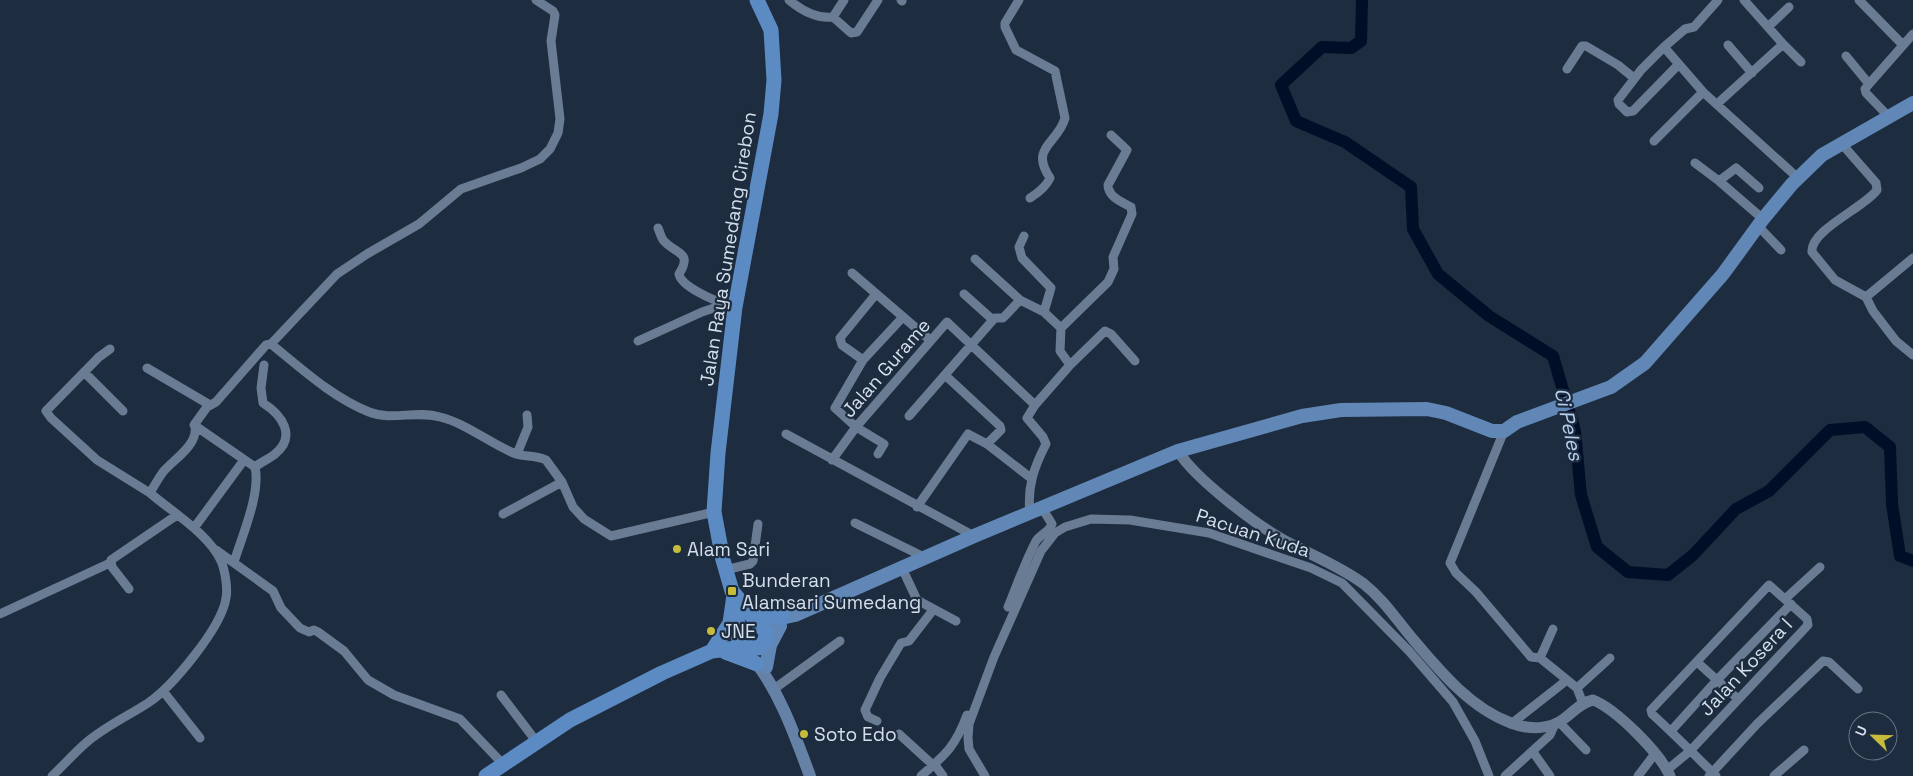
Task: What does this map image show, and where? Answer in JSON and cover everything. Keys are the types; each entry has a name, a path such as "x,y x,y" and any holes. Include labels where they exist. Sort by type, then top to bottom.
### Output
{"highway":[{"name":"Jalan Raya Sumedang Cirebon","path":"737,602 725,570 714,512 729,305 771,114 774,80 771,30 757,0"},
{"path":"737,602 760,614 786,620"},
{"path":"718,648 758,648 764,641 764,627 756,622 737,602"},
{"path":"737,602 738,637 744,647"},
{"path":"718,648 730,623 737,602"},
{"path":"487,776 536,741 570,720 662,673 718,648 744,623 756,622"},
{"path":"718,648 766,675"}],"main road":[{"path":"766,675 764,641 786,620 974,536 1178,451 1302,416 1340,410 1427,409 1446,413 1485,430 1504,431 1517,422 1611,387 1645,363 1671,336 1723,274 1760,222 1798,178 1822,155 1913,103"},
{"path":"756,622 786,620"},
{"path":"766,675 770,645 786,620"},
{"path":"744,647 766,675 810,776"}],"street":[{"path":"150,493 164,471 180,456 195,436 195,427 206,407 216,402 266,345 272,344 337,274 419,224 461,189 520,168 540,159 550,149 558,133 560,119 551,41 555,15 553,11 536,0"},
{"path":"789,0 814,15 833,17 851,33 857,32 878,0"},
{"path":"833,17 844,0"},
{"path":"1019,0 1005,23 1005,27 1016,50 1036,62 1051,67 1055,71 1065,118 1043,152 1041,159 1049,181 1039,193 1030,198"},
{"path":"1678,65 1637,108 1629,112 1619,104 1618,101 1634,78 1664,47 1685,29 1694,27 1718,0"},
{"path":"1744,0 1801,62"},
{"path":"1859,0 1903,45"},
{"path":"1768,27 1789,7"},
{"path":"1889,117 1866,93 1865,89 1913,34"},
{"path":"1717,104 1783,44"},
{"path":"1567,69 1582,46 1586,46 1618,65 1634,78"},
{"path":"1728,46 1752,73"},
{"path":"1664,47 1704,92 1798,178"},
{"path":"1846,56 1869,84"},
{"path":"1654,142 1704,92"},
{"path":"1070,365 1060,351 1061,328 1108,282 1114,270 1113,258 1132,214 1131,207 1112,195 1108,190 1108,184 1127,152 1126,148 1111,135"},
{"path":"1841,143 1876,183 1877,190 1851,213 1819,235 1811,247 1812,252 1834,280 1866,297 1873,311 1891,335 1913,355"},
{"path":"1695,163 1719,181 1760,222 1781,250"},
{"path":"1719,181 1736,168 1759,188"},
{"path":"658,228 664,242 680,251 682,255 683,267 679,274 683,283 712,300 729,305"},
{"path":"1024,236 1019,247 1022,258 1051,288 1044,312"},
{"path":"1866,297 1913,258"},
{"path":"975,259 1020,300 1044,312 1061,328"},
{"path":"852,273 930,340"},
{"path":"863,360 842,345 840,338 876,294"},
{"path":"964,294 993,320"},
{"path":"909,416 993,320 1002,318 1020,300"},
{"path":"638,341 729,305"},
{"path":"878,454 884,444 856,427 835,408 863,360 903,317"},
{"name":"Jalan Gurame","path":"832,460 856,427 947,322 1034,405"},
{"path":"921,776 934,765 958,738 1032,549 1039,537 1050,528 1051,521 1036,510 1028,496 1034,466 1046,444 1043,437 1027,418 1034,405 1070,365 1106,331 1112,334 1135,360"},
{"path":"272,344 345,401 371,413 390,417 418,414 440,417 462,425 517,454 546,460 562,482 573,507 584,519 611,536 714,512"},
{"path":"57,774 88,741 149,703 180,674 218,620 227,596 221,561 212,547 194,528 150,493 98,460 51,418 46,411 84,372 110,349"},
{"path":"255,467 274,455 282,446 285,434 283,420 276,411 264,403 261,388 264,364"},
{"path":"147,368 210,405"},
{"path":"84,372 122,411"},
{"path":"945,376 1000,426 1001,430 987,444"},
{"path":"517,454 528,427 527,415"},
{"path":"195,427 255,467 256,474 251,507 234,562"},
{"path":"1504,431 1450,563 1456,573 1476,592 1531,656 1540,658 1577,688 1583,704"},
{"path":"786,434 917,507 974,536"},
{"path":"917,507 968,434 987,444 1032,479"},
{"path":"1178,451 1186,465 1256,522 1291,544 1327,561 1364,584 1389,607 1411,637 1475,704 1511,724 1530,728 1557,724"},
{"path":"194,528 244,460"},
{"path":"503,514 562,482"},
{"path":"0,614 110,563 118,555 177,515"},
{"name":"Pacuan Kuda","path":"985,776 969,749 968,738 972,716 998,649 1034,564 1048,541 1065,527 1091,519 1130,520 1209,533 1311,568 1342,583 1409,651 1453,702 1475,741 1489,776"},
{"path":"855,523 926,558"},
{"path":"725,570 750,564 753,561 758,524"},
{"path":"212,547 273,590 281,608 300,628 310,632 314,630 318,632 344,651 368,680 394,694 460,719 503,764"},
{"path":"110,563 116,574 129,589"},
{"path":"1671,731 1820,567"},
{"path":"902,568 917,600 956,621"},
{"name":"Jalan Kosera I","path":"1668,773 1808,625 1807,620 1770,586 1766,586 1697,662"},
{"path":"877,721 868,717 865,710 880,678 901,643 909,641 933,610"},
{"path":"1540,658 1553,629"},
{"path":"766,675 840,642"},
{"path":"1577,688 1610,658"},
{"path":"1737,698 1697,662 1651,710 1652,714 1713,775 1757,724 1823,661 1829,662 1858,689"},
{"path":"1511,724 1567,680"},
{"path":"162,691 200,738"},
{"path":"501,695 536,741"},
{"path":"1510,774 1550,735 1557,724 1583,704 1593,700 1620,716 1668,773"},
{"path":"1557,724 1586,750"},
{"path":"899,734 934,765 943,776"},
{"path":"1774,776 1804,750"},
{"path":"1533,752 1550,776"},
{"path":"1638,776 1654,755"}],"waterway":[{"name":"Ci Peles","path":"1362,0 1361,41 1351,48 1322,47 1281,85 1296,121 1345,142 1411,187 1413,229 1438,274 1489,316 1553,356 1575,431 1581,495 1597,547 1628,572 1668,575 1693,555 1736,509 1769,491 1830,430 1865,427 1890,447 1892,504 1900,556 1913,561"}],"place":[{"name":"Alam Sari","path":"677,549"},
{"name":"Bunderan Alamsari Sumedang","path":"732,591"},
{"name":"JNE","path":"711,631"},
{"name":"Soto Edo","path":"804,734"}]}
